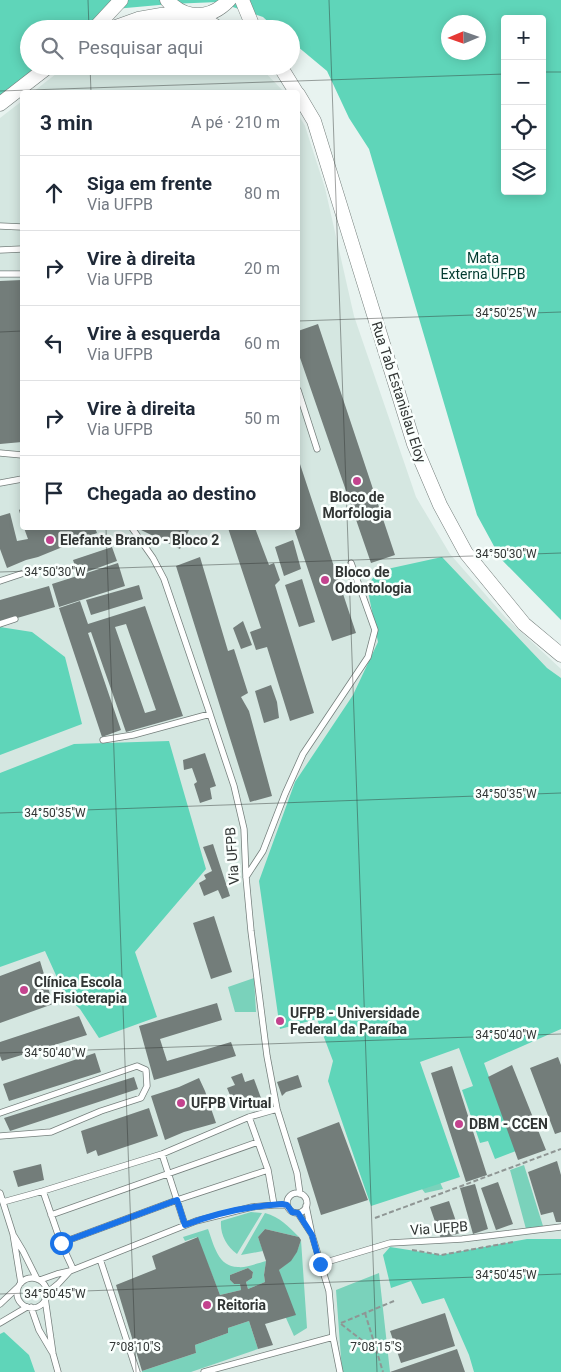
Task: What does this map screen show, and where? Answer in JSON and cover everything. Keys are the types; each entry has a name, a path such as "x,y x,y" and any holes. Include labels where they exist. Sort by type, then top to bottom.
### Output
{"street":[{"path":"103,20 122,0"},
{"path":"167,0 173,7 203,20"},
{"path":"135,20 161,15 210,13 222,7 229,0"},
{"path":"242,0 250,20"},
{"path":"0,104 37,75"},
{"name":"Rua Tab Estanislau Eloy","path":"286,75 295,90"},
{"name":"Rua Tab Estanislau Eloy","path":"300,98 314,121 414,444 440,505 466,553 524,624 561,655"}],"lane":[{"path":"0,226 20,227"},
{"path":"0,250 20,249"},
{"path":"0,274 20,274"},
{"path":"300,396 317,449"},
{"path":"0,453 20,454"},
{"path":"0,483 20,479"},
{"name":"Via UFPB","path":"133,530 153,558 164,579 234,786 244,829 251,931 267,1056 277,1109 297,1172 300,1194"},
{"path":"246,877 263,851 303,754 368,657 375,630 351,563"},
{"path":"0,581 30,571"},
{"path":"0,624 15,619"},
{"path":"103,740 143,732 210,714"},
{"path":"0,1113 136,1066 146,1070 147,1086 141,1098 101,1111 51,1132 0,1136"},
{"path":"3,1202 162,1154 250,1117 277,1109"},
{"path":"250,1117 268,1170 274,1204"},
{"path":"51,1215 258,1142"},
{"path":"162,1154 185,1225"},
{"path":"61,1243 177,1200 268,1170"},
{"path":"43,1191 72,1270"},
{"path":"0,1193 13,1234 19,1285 18,1297 23,1304 29,1307 39,1330 53,1354"},
{"path":"306,1206 302,1212 292,1212 287,1205 287,1201 291,1195 297,1193 306,1200 312,1235 328,1291 333,1337 340,1372"},
{"path":"0,1304 25,1279 38,1279 72,1270 196,1221 239,1210 274,1204 287,1205"},
{"path":"298,1213 312,1235"},
{"name":"Via UFPB","path":"320,1264 390,1243 462,1239 561,1227"},
{"path":"13,1234 38,1279 44,1284 53,1354 58,1372"},
{"path":"100,1259 137,1372"},
{"path":"0,1322 29,1307 42,1303 46,1296 72,1270"},
{"path":"204,1372 333,1337"}],"path":[{"path":"375,1218 561,1149"},
{"path":"407,1250 441,1255 518,1241"},
{"path":"377,1352 340,1324 394,1301"},
{"path":"365,1313 383,1372"}],"shaded area":[{"path":"55,75 268,75 282,90 36,90"},
{"name":"UFPB - Universidade Federal da Paraíba","path":"20,103 20,530 300,530 300,117 305,126 325,188 354,316 416,497 450,554 506,618 561,669 561,1372 0,1372 0,118"}],"green space":[{"name":"Mata Externa UFPB","path":"0,0 561,0 561,620 501,559 477,515 369,149 349,118 327,71 300,48 300,20 266,20 263,17 218,2 115,9 101,20 20,20 20,75 29,75 0,98"},
{"path":"442,557 547,668 561,678 561,1029 484,1063 516,1151 495,1159 488,1141 480,1143 462,1090 473,1086 459,1048 420,1062 460,1177 371,1206 328,1081 333,1061 317,1019 280,1029 259,881 295,782 353,695 378,642 367,586 378,571"},
{"path":"0,627 32,632 65,657 82,724 0,755"},
{"path":"169,741 206,869 135,952 157,1017 99,1038 80,1009 65,995 45,951 0,967 0,773 74,744"},
{"path":"254,978 256,1012 235,1012 228,987"},
{"path":"431,1162 443,1189 425,1193 416,1181"},
{"path":"524,1165 543,1226 526,1229 510,1170"},
{"path":"251,1212 262,1213 237,1254 224,1239 221,1221"},
{"path":"265,1213 279,1219 299,1237 265,1229 258,1237 263,1251 241,1255"},
{"path":"208,1229 221,1259 231,1266 248,1266 266,1261 265,1282 248,1289 246,1282 252,1278 253,1272 248,1268 230,1275 230,1280 234,1284 240,1284 241,1290 220,1295 197,1237 185,1241 183,1237"},
{"path":"527,1239 561,1239 561,1372 474,1372 469,1355 444,1298 422,1304 411,1281 391,1288 383,1255 390,1247 441,1255"},
{"path":"301,1240 307,1328 294,1336 286,1318 279,1270 293,1257"},
{"path":"379,1273 390,1372 342,1372 336,1290"},
{"path":"249,1321 258,1349 191,1372 142,1372 196,1353 195,1345 228,1333 228,1328"},
{"path":"4,1332 29,1355 35,1372 0,1372 0,1334"}],"building":[{"path":"20,280 20,442 0,444 0,281"},
{"name":"Bloco de Morfologia","path":"318,324 395,555 371,563 300,358 300,330"},
{"name":"Bloco de Odontologia","path":"300,464 356,633 332,641 295,530 300,530"},
{"name":"Elefante Branco - Bloco 2","path":"10,513 17,541 28,539 25,530 96,530 97,533 7,568 0,549 0,516"},
{"path":"141,530 189,530 180,549"},
{"path":"229,530 256,530 269,565 274,563 280,580 275,585 314,713 290,721 267,647 256,650 250,632 261,628"},
{"path":"293,540 301,569 284,576 275,547"},
{"path":"112,547 117,561 78,575 73,560"},
{"path":"200,557 228,651 234,649 248,693 241,697 249,711 272,796 250,802 176,566"},
{"path":"118,563 125,586 59,607 52,584"},
{"path":"302,579 315,622 299,627 285,585"},
{"path":"139,585 143,599 91,615 86,600"},
{"path":"49,586 55,607 0,623 0,600"},
{"path":"80,601 88,624 145,606 183,716 126,732 91,632 88,633 121,730 102,737 59,608","holes":["126,624 156,710 145,713 115,627"]},
{"path":"243,621 252,645 241,649 233,628"},
{"path":"271,685 277,702 279,718 264,723 255,691"},
{"path":"205,753 216,786 210,788 212,799 200,803 194,784 197,782 192,768 184,770 183,760"},
{"path":"213,844 230,896 222,899 218,890 204,896 199,883 206,879 204,875 212,871 203,847"},
{"path":"214,916 232,972 211,979 193,923"},
{"name":"Clínica Escola de Fisioterapia","path":"40,961 53,1004 0,1023 0,976"},
{"path":"217,1003 222,1020 160,1039 167,1061 231,1042 236,1056 154,1080 139,1026"},
{"path":"79,1016 87,1035 2,1061 0,1042"},
{"path":"95,1053 101,1072 9,1101 3,1084"},
{"path":"558,1057 561,1065 561,1132 555,1134 530,1068"},
{"path":"512,1065 546,1150 518,1160 488,1077"},
{"name":"DBM - CCEN","path":"452,1066 487,1175 466,1182 431,1073"},
{"path":"242,1073 245,1082 254,1079 261,1098 241,1106 239,1098 232,1100 227,1088 235,1085 231,1077"},
{"path":"298,1075 302,1087 286,1092 282,1096 277,1082"},
{"path":"134,1077 138,1089 10,1131 4,1118"},
{"name":"UFPB Virtual","path":"199,1078 216,1123 184,1132 165,1140 151,1096"},
{"path":"149,1108 158,1136 98,1156 96,1150 87,1154 81,1131"},
{"path":"339,1122 368,1200 321,1215 297,1138"},
{"path":"557,1161 561,1175 561,1222 556,1222 553,1212 541,1215 528,1172"},
{"path":"41,1164 44,1180 18,1187 13,1171"},
{"path":"498,1182 513,1224 496,1230 481,1188"},
{"path":"475,1184 488,1229 473,1234 460,1188"},
{"path":"449,1201 460,1233 441,1239 430,1207"},
{"name":"Reitoria","path":"265,1229 299,1237 301,1240 297,1252 291,1261 279,1270 296,1315 265,1324 273,1345 258,1349 249,1321 228,1328 228,1333 195,1345 196,1353 142,1371 116,1285 156,1269 152,1256 198,1237 220,1295 241,1290 240,1284 234,1284 230,1280 230,1275 248,1268 253,1272 252,1278 246,1282 248,1289 265,1282 266,1261 258,1237"},
{"path":"445,1313 455,1346 401,1363 390,1331"},
{"path":"457,1349 465,1372 390,1372"}],"place":[{"name":"Bloco de Morfologia","path":"357,481"},
{"name":"Elefante Branco - Bloco 2","path":"50,540"},
{"name":"Bloco de Odontologia","path":"325,580"},
{"name":"Clínica Escola de Fisioterapia","path":"24,990"},
{"name":"UFPB - Universidade Federal da Paraíba","path":"280,1021"},
{"name":"UFPB Virtual","path":"181,1103"},
{"name":"DBM - CCEN","path":"459,1124"},
{"name":"Reitoria","path":"207,1305"}],"route":[{"path":"61,1243 177,1200 185,1225 252,1207 282,1204 287,1205 292,1212 298,1213 312,1235 320,1264"}]}
